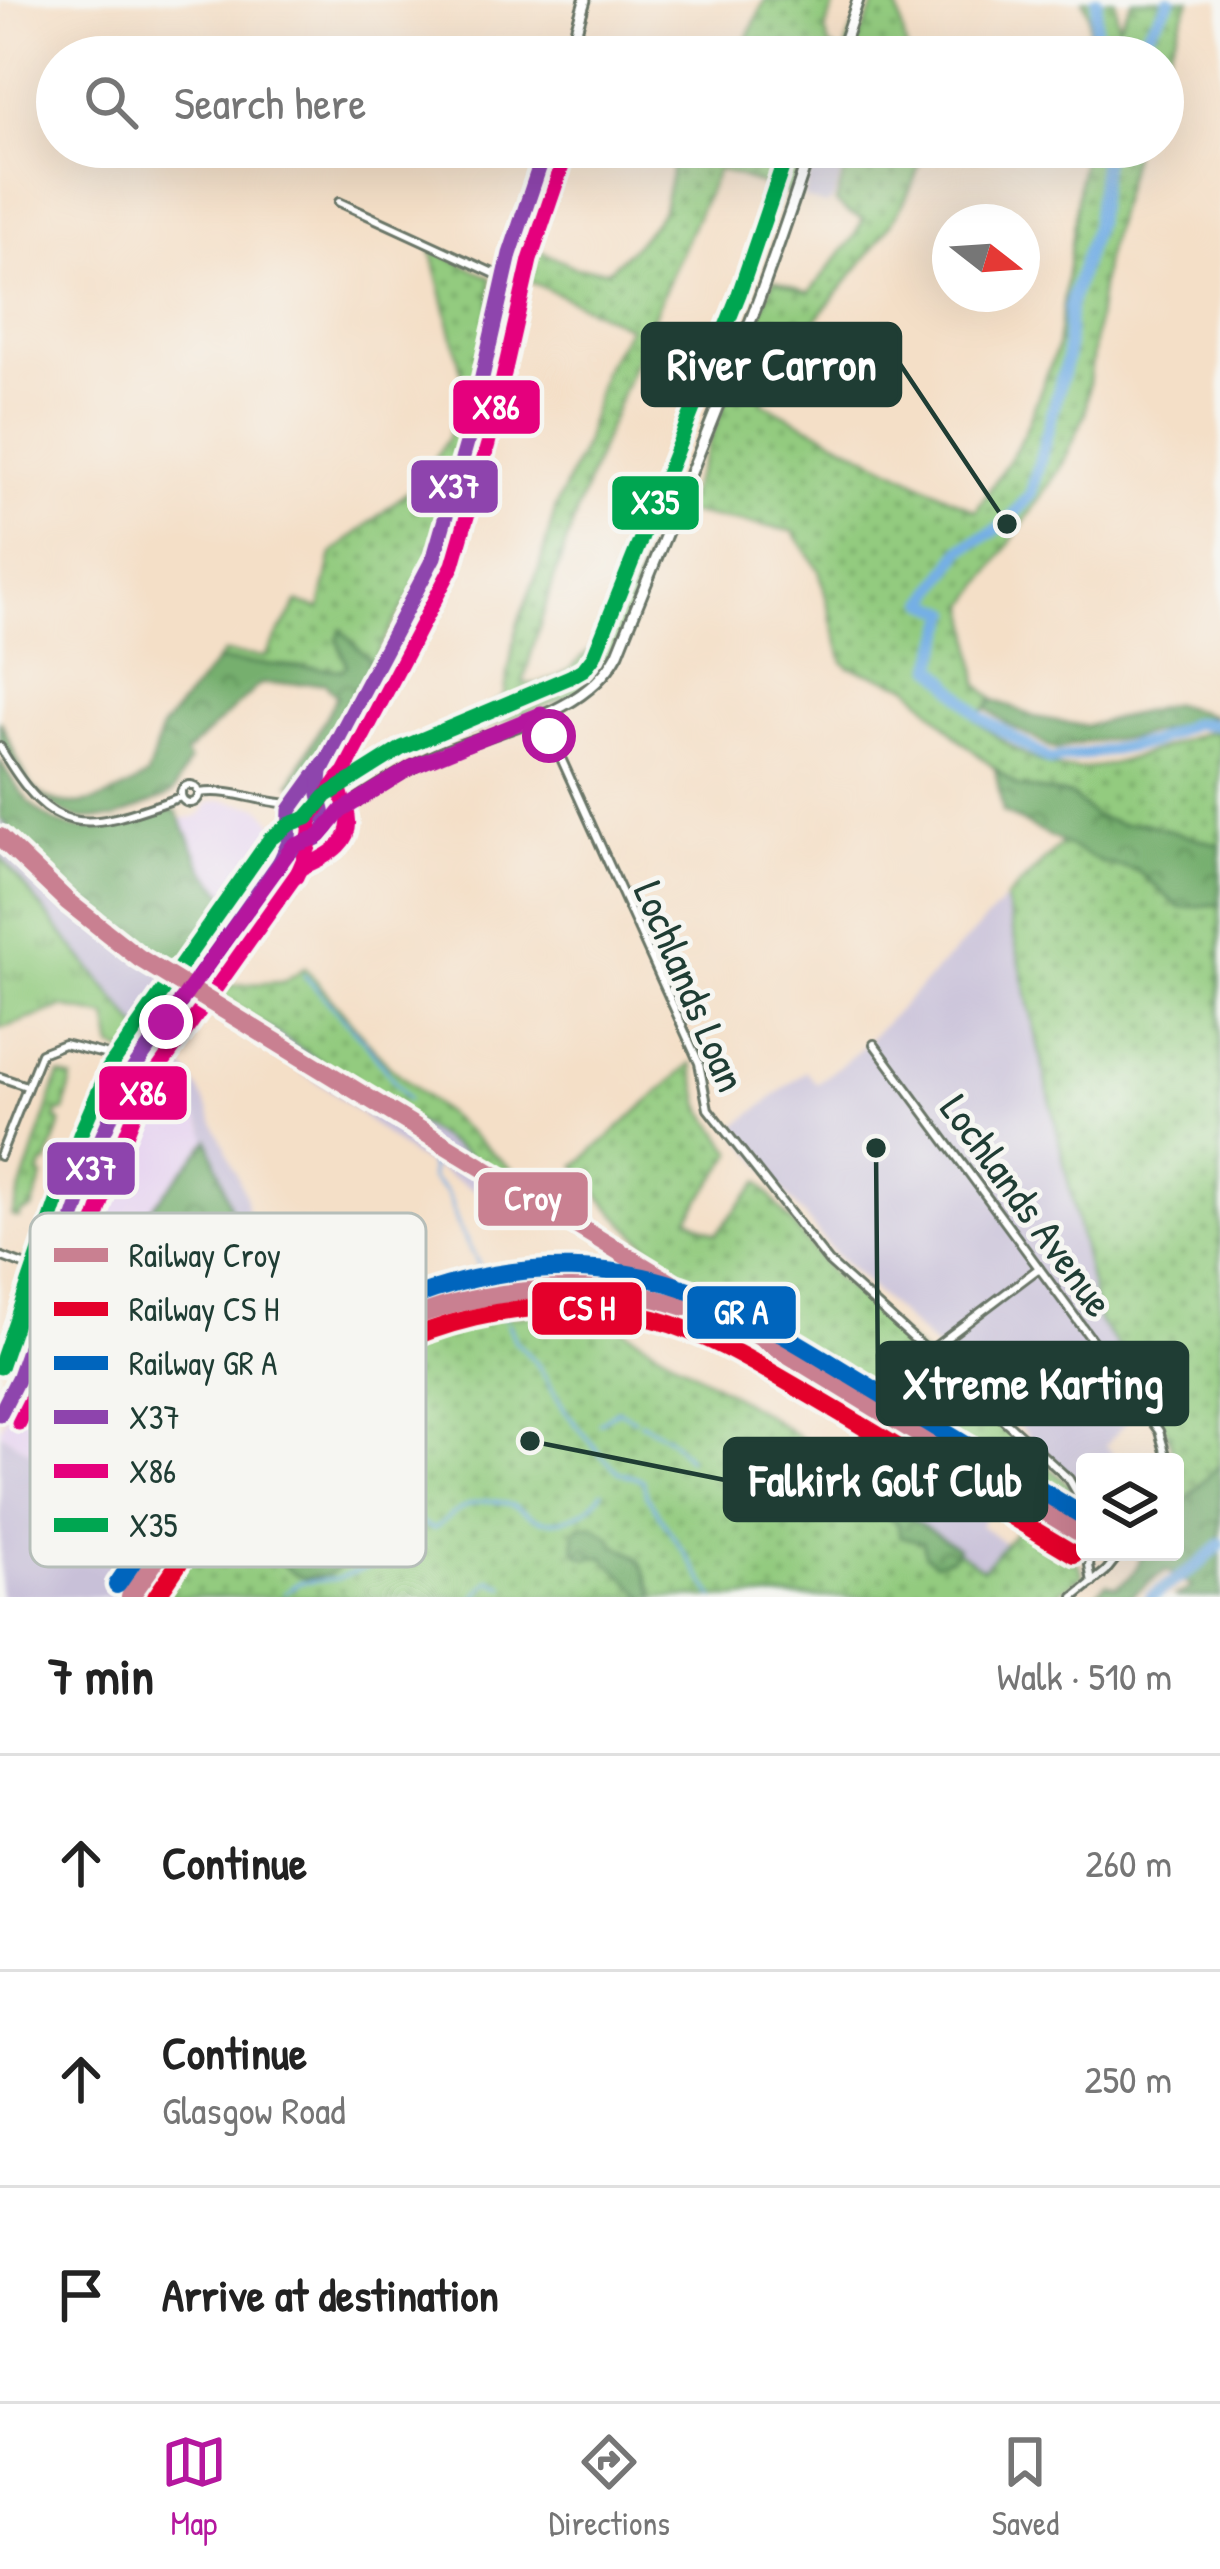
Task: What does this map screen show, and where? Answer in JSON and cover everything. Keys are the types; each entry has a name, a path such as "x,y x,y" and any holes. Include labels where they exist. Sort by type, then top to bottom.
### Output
{"main road":[{"path":"574,36 585,0"},
{"path":"846,36 858,0"},
{"path":"75,1213 110,1116 136,1064 284,856 297,802 323,766 434,557 468,439 504,278 539,168"},
{"path":"284,856 305,840 317,838 338,814 434,756 590,691 619,653 760,301 805,168"},
{"path":"323,766 327,826"},
{"path":"297,802 358,802"},
{"path":"288,825 305,840"},
{"path":"0,1414 30,1346"}],"street":[{"path":"339,202 504,278"},
{"name":"Lochlands Loan","path":"541,714 699,1063 708,1109 829,1262 1069,1479 1076,1491"},
{"path":"0,748 19,781 40,803 76,820 120,820 181,797 186,786 194,786 199,793 236,792 271,802 297,802"},
{"path":"271,802 288,825"},
{"path":"0,1156 41,1053 64,1044 112,1056 60,1213"},
{"name":"Lochlands Avenue","path":"874,1045 1159,1431 1165,1453"},
{"path":"0,1077 26,1086"},
{"path":"69,1188 82,1193"},
{"path":"0,1256 30,1268"},
{"path":"928,1352 1039,1268"},
{"path":"0,1372 30,1294"},
{"path":"1089,1561 1092,1584"},
{"path":"1080,1595 1113,1561"}],"shaded area":[{"path":"811,168 843,168 833,199 826,205 804,198"},
{"path":"221,800 261,807 280,830 280,843 244,906 223,892 203,868 182,830 182,818 194,818 208,803"},
{"path":"0,818 46,873 193,976 182,993 173,992 153,1016 154,1027 146,1037 0,856"},
{"path":"1006,899 1099,1321 1153,1393 1106,1445 1112,1453 1076,1453 1076,1484 836,1255 733,1129 806,1071 817,1084 857,1052"},
{"path":"205,987 495,1172 544,1197 529,1220 412,1156 332,1092 193,1003"},
{"path":"164,1039 199,1089 245,1194 248,1213 231,1213 203,1126 155,1050"},
{"path":"155,1050 209,1140 147,1213 84,1213 118,1117"},
{"path":"30,1364 30,1451 0,1433"},
{"path":"877,1431 896,1437 995,1501 980,1525 1004,1543 984,1570 841,1474"},
{"path":"0,1433 30,1451 30,1567 140,1567 120,1597 0,1597"}],"green space":[{"path":"765,0 836,0 826,36 749,36"},
{"path":"877,0 896,0 904,36 861,36"},
{"path":"1083,0 1115,0 1118,27 1132,0 1190,0 1175,36 1089,36"},
{"path":"672,168 799,168 791,195 718,169 610,422 523,683 546,682 568,671 588,652 625,600 662,529 604,669 578,693 430,748 504,697 517,626 556,507 585,443 603,371 629,327 512,273 522,242 576,268 609,270 663,210"},
{"path":"845,168 917,168 899,211 800,339 761,402 976,511 1021,441 1057,348 1081,168 1129,168 1104,264 1085,414 1063,464 968,605 978,684 994,700 975,719 1030,757 1067,769 1118,762 1206,732 1220,733 1220,845 1144,823 1120,824 1094,816 1072,795 1016,786 957,737 909,686 843,662 819,570 793,531 682,512 774,280 809,293 864,219 836,202"},
{"path":"431,249 491,278 490,311 467,418 429,561 372,662 341,631 340,648 347,665 342,670 217,661 224,653 265,657 298,602 320,609 332,554 421,481 448,438 463,378"},
{"path":"341,630 372,662 298,786 290,784 337,696 325,683 260,684 185,754 189,760 174,791 115,818 81,819 65,814 27,787 0,740 0,720 25,775 47,798 62,803 92,802 147,776 162,728 217,661 342,670 347,665 337,640"},
{"path":"994,700 1034,717 1085,726 1174,704 1214,716 1132,738 1081,742 1056,750 986,708"},
{"path":"0,760 35,808 72,827 93,829 177,812 203,868 223,892 244,906 193,976 46,873 0,818"},
{"path":"995,768 1016,786 1072,796 1094,816 1120,824 1144,823 1220,845 1220,904 1180,908 1137,870 1102,863 1003,812"},
{"path":"1063,842 1102,863 1136,870 1180,908 1220,904 1220,1464 1184,1502 1184,1453 1172,1453 1164,1425 1146,1400 1152,1393 1099,1321 1006,899"},
{"path":"0,856 146,1037 133,1056 113,1048 107,1017 64,1007 0,1029"},
{"path":"305,968 388,1065 516,1173 536,1183 556,1182 544,1197 495,1172 205,987 283,982"},
{"path":"692,1063 701,1106 733,1153 688,1218 716,1234 759,1182 831,1273 1069,1485 1076,1500 1076,1523 704,1288 637,1235 576,1166"},
{"path":"59,1075 72,1079 64,1112 59,1111 56,1119 61,1122 47,1164 43,1163 39,1175 43,1177 32,1209 19,1218 12,1216"},
{"path":"209,1140 231,1213 147,1213"},
{"path":"580,1303 771,1418 840,1466 841,1474 983,1569 1019,1528 1028,1528 1035,1544 1079,1564 1083,1576 1051,1597 142,1597 163,1567 426,1567 426,1324 526,1315"},
{"path":"812,1451 821,1451 841,1465 844,1477 958,1548 953,1557 935,1563 925,1555 923,1542 900,1536 897,1524 827,1476"},
{"path":"1220,1464 1220,1597 1174,1597 1193,1587 1166,1570 1130,1597 1094,1597 1106,1584 1117,1587 1127,1580 1139,1561 1184,1561 1184,1502"},
{"path":"593,1525 637,1558 655,1597 645,1597 603,1557 585,1558 575,1551 574,1532"},
{"path":"285,1567 339,1567 312,1579"}],"waterway":[{"path":"1095,36 1097,0"},
{"path":"1145,36 1170,0"},
{"path":"1103,168 1096,223 1069,307 1067,358 1031,493 1007,524 962,549 927,602 950,612 934,666 980,717 1050,760 1150,743 1193,723 1220,725"},
{"path":"304,975 368,1046 408,1100"},
{"path":"430,1163 431,1179 448,1196 482,1271"},
{"path":"503,1315 506,1319"},
{"path":"508,1324 515,1341 538,1365 565,1411 602,1456 619,1472 643,1480 646,1495 714,1597"},
{"path":"599,1423 618,1410 635,1419"},
{"path":"640,1422 669,1438 688,1459"},
{"path":"426,1526 434,1529 468,1505 484,1501 506,1503 538,1520 558,1520 586,1510 602,1492"},
{"path":"1151,1597 1220,1544"},
{"path":"284,1593 298,1583 336,1579 369,1567"},
{"path":"475,1597 490,1580 504,1586"}],"rail line":[{"name":"Croy","path":"0,837 68,902 139,958 1076,1531"},
{"name":"Croy","path":"426,1313 503,1294 572,1289 617,1292 685,1307"},
{"name":"Croy","path":"130,1597 151,1567"}],"transit line":[{"name":"X37","path":"75,1213 127,1078 286,853 317,838 327,827 319,794 321,771 434,557 468,439 510,254 539,168"},
{"name":"X86","path":"98,1213 145,1088 301,868 338,847 348,830 341,778 453,565 488,444 530,260 561,168"},
{"name":"X35","path":"53,1213 109,1068 270,839 307,818 326,796 402,748 570,677 594,656 739,294 782,168"},
{"name":"X37","path":"277,868 289,842 290,810 324,763"},
{"name":"X86","path":"296,877 309,847 311,817 341,775"},
{"path":"426,1293 515,1272 571,1269 626,1274 680,1287 789,1338 1076,1512"},
{"name":"X35","path":"0,1367 30,1280"},
{"path":"426,1332 474,1318 565,1307 610,1310 676,1326 758,1365 1074,1554"},
{"name":"X37","path":"0,1414 30,1344"},
{"name":"X86","path":"19,1423 30,1401"},
{"path":"117,1585 129,1567"},
{"path":"156,1597 177,1567"}],"place":[{"name":"River Carron","path":"1007,524"},
{"name":"Xtreme Karting","path":"876,1148"},
{"name":"Falkirk Golf Club","path":"530,1441"}],"route":[{"path":"166,1022 293,846 320,836 341,811 434,756 541,714 549,736"}]}
